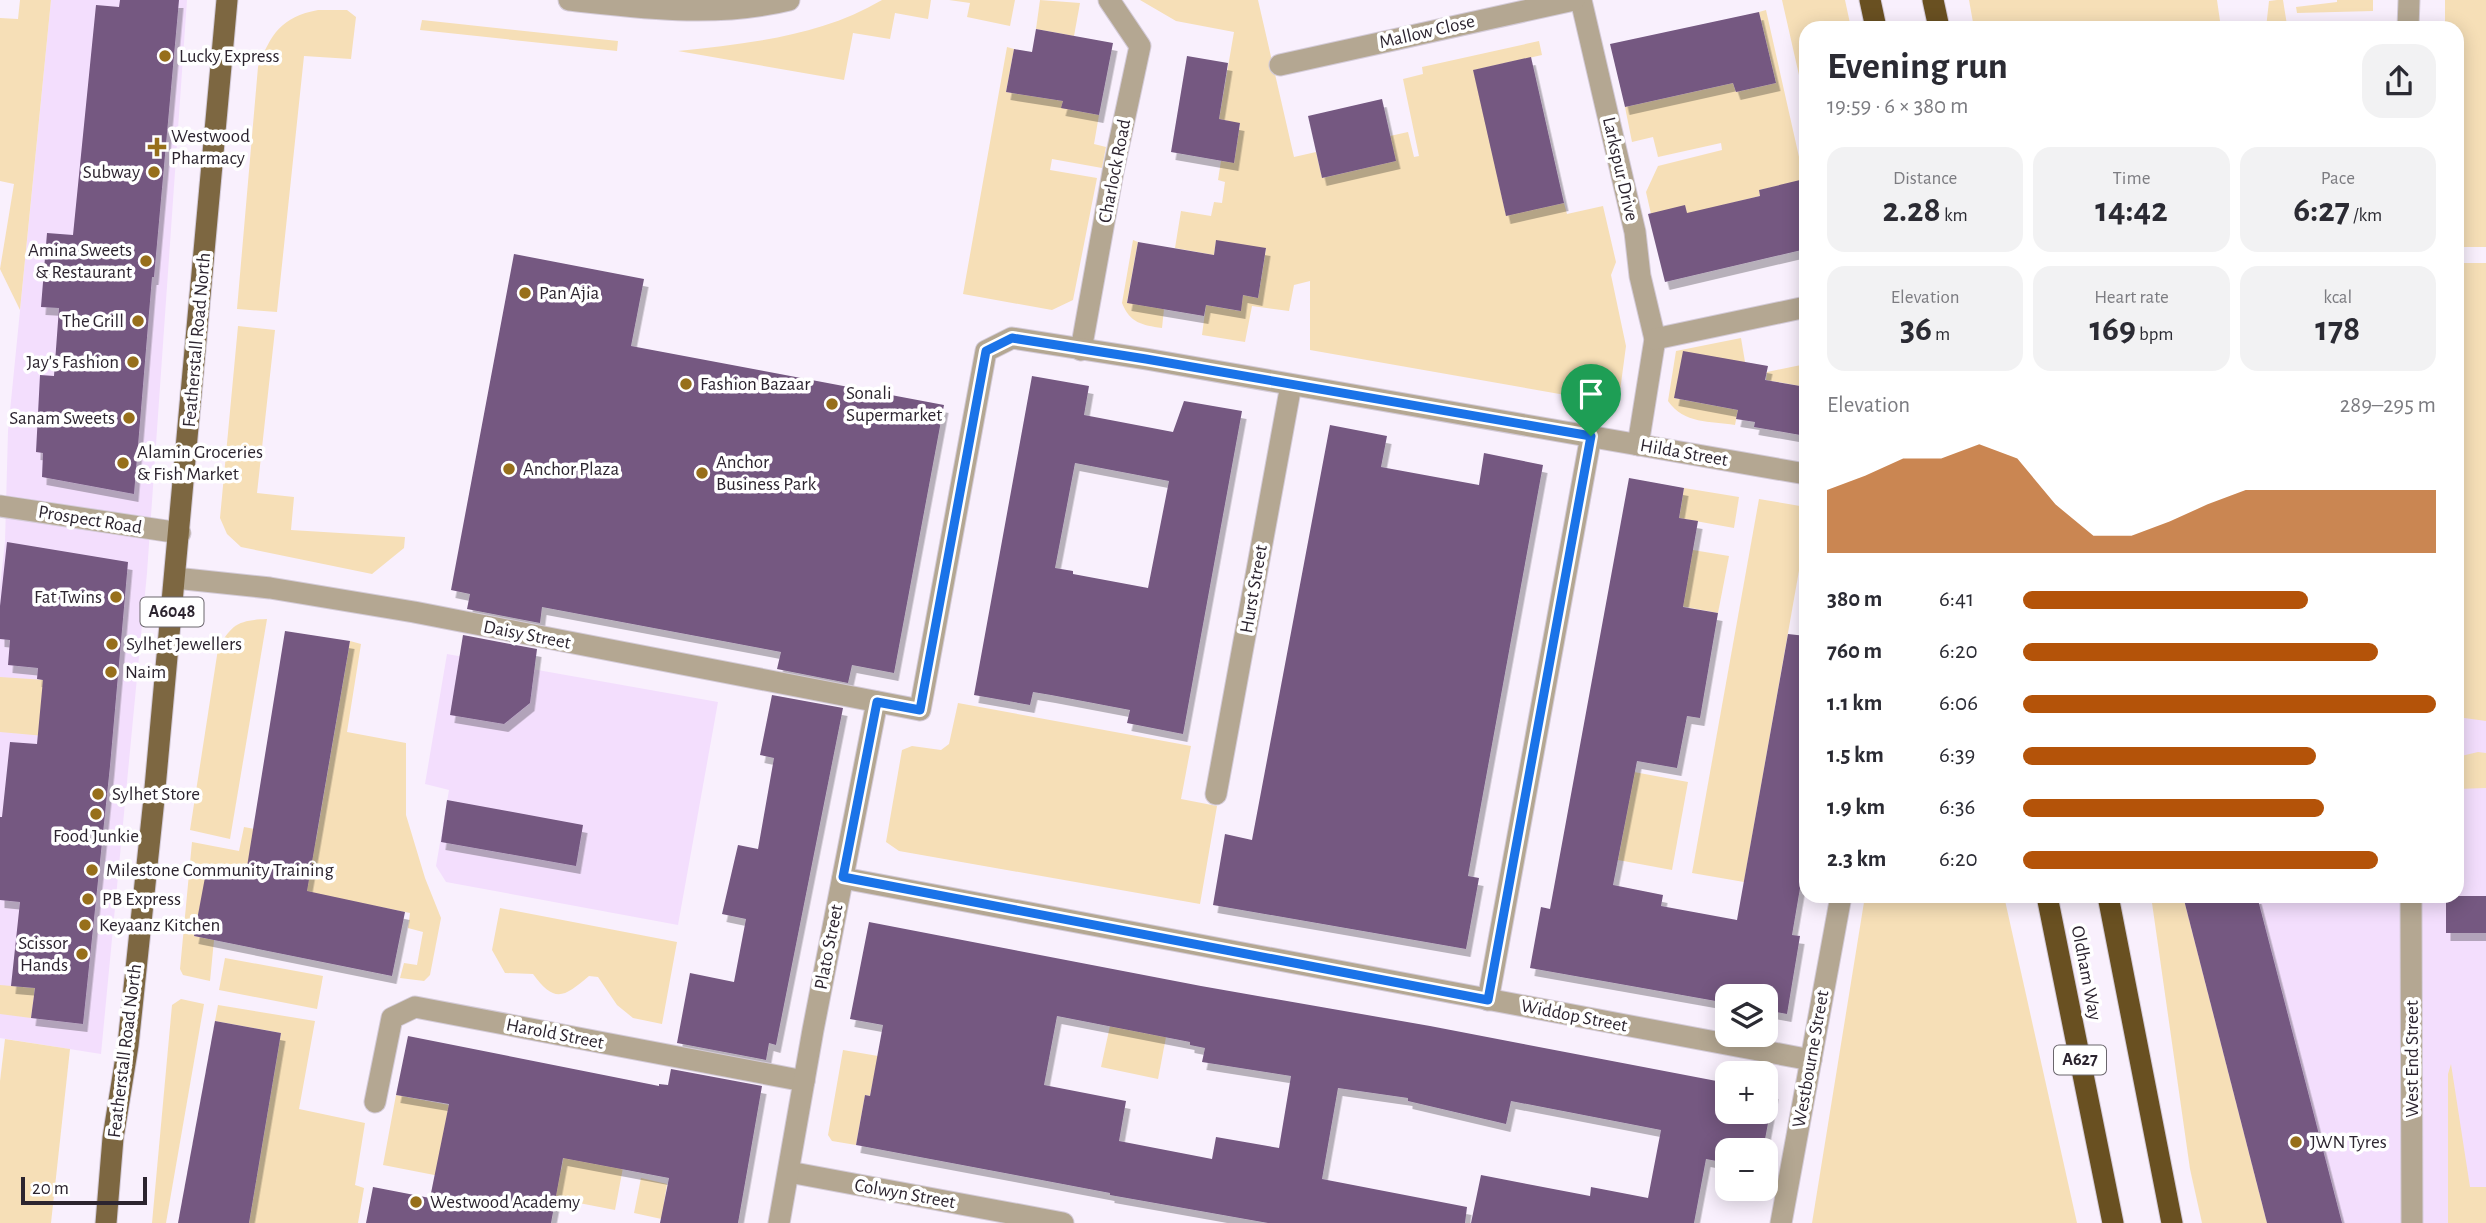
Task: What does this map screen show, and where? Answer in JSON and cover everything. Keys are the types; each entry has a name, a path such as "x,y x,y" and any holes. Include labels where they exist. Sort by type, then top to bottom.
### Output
{"highway":[{"path":"1870,0 1874,21"},
{"path":"1933,0 1938,21"},
{"name":"Oldham Way","path":"2048,903 2113,1223"},
{"name":"Oldham Way","path":"2109,903 2172,1223"}],"main road":[{"name":"Featherstall Road North","path":"106,1223 113,1138 130,1031 180,533 227,0"}],"street":[{"path":"569,0 694,12 758,8 789,0"},
{"name":"Charlock Road","path":"1081,350 1113,172 1140,46 1109,0"},
{"name":"Mallow Close","path":"1280,65 1574,0"},
{"name":"Larkspur Drive","path":"1581,0 1635,232 1640,276 1655,339 1638,445"},
{"path":"2408,21 2409,0"},
{"path":"1655,339 1799,308"},
{"name":"Hilda Street","path":"877,702 920,710 986,351 1012,338 1799,473"},
{"name":"Hurst Street","path":"1216,794 1291,385"},
{"path":"1488,1000 1591,436"},
{"name":"Prospect Road","path":"0,506 180,533"},
{"name":"Daisy Street","path":"175,578 270,587 414,612 877,702"},
{"name":"Plato Street","path":"779,1223 877,702"},
{"name":"Widdop Street","path":"843,877 1811,1060"},
{"name":"Westbourne Street","path":"1781,1223 1840,903"},
{"name":"West End Street","path":"2411,903 2412,1223"},
{"name":"Harold Street","path":"375,1102 392,1018 415,1007 804,1081"},
{"name":"Colwyn Street","path":"789,1172 1063,1223"}],"shaded area":[{"path":"20,0 51,0 20,310 0,269 14,184 0,181 0,18 18,19"},
{"path":"51,0 187,0 147,573 101,1054 0,1038 0,587 5,542 8,431"},
{"path":"882,0 931,0 928,19 895,13 890,39 853,33 844,80 678,51 757,41 808,30 858,12"},
{"path":"949,0 1015,0 1010,26 967,17 970,3"},
{"path":"1040,0 1080,3 1074,36 1036,29"},
{"path":"1140,0 1258,0 1294,157 1316,152 1322,178 1395,161 1390,136 1408,132 1414,157 1419,156 1403,79 1423,74 1422,67 1539,41 1542,55 1474,70 1506,215 1564,203 1567,214 1603,206 1616,262 1611,275 1626,346 1620,391 1616,401 1605,402 1310,350 1310,281 1294,285 1289,311 1252,306 1245,342 1202,335 1206,305 1240,311 1243,295 1258,298 1266,249 1216,241 1214,255 1175,248 1181,211 1211,216 1214,202 1222,203 1225,182 1218,180 1221,161 1234,162 1240,124 1219,119 1234,32 1176,21"},
{"path":"1782,0 1845,0 1850,21 1799,21 1799,75"},
{"path":"1969,0 2217,0 2220,21 1973,21"},
{"path":"2283,0 2286,21 2267,21 2269,1"},
{"path":"2337,0 2373,0 2373,11 2297,13 2296,7"},
{"path":"2445,0 2486,0 2486,247 2464,247 2464,21 2445,21"},
{"path":"318,10 347,10 356,17 351,59 304,56 277,312 237,309 258,67 273,36 286,22"},
{"path":"1766,10 1799,157 1799,181 1759,190 1760,196 1687,214 1651,214 1646,192 1658,166 1722,150 1721,143 1658,157 1653,137 1632,142 1625,107 1733,83 1736,92 1776,83 1759,12"},
{"path":"422,20 618,41 617,51 420,30"},
{"path":"1007,47 1014,49 1006,92 1063,101 1062,108 1099,115 1094,144 1106,147 1102,168 1052,159 1050,170 1097,178 1073,300 1052,310 963,294"},
{"path":"1133,240 1138,242 1127,302 1164,309 1162,328 1148,326 1133,319 1122,303"},
{"path":"2464,263 2486,263 2486,721 2464,718"},
{"path":"238,326 275,330 257,493 294,497 291,530 405,537 404,548 372,574 241,547 227,534 220,518"},
{"path":"1741,338 1745,362 1674,398 1738,410 1735,425 1690,418 1674,408 1668,401 1676,351"},
{"path":"1799,365 1799,386 1766,380 1767,372"},
{"path":"1684,488 1739,497 1734,528 1679,518"},
{"path":"1759,499 1799,506 1799,571 1744,882 1692,873"},
{"path":"1675,547 1729,556 1718,613 1665,603"},
{"path":"2486,614 2486,1223 2254,1223 2167,903 2464,903 2464,619"},
{"path":"267,619 230,839 190,830 218,649 227,634 237,625"},
{"path":"350,641 361,644 347,732 406,743 406,815 425,878 441,918 430,975 424,981 400,978 404,963 417,965 423,932 408,928 410,913 207,872 194,936 214,940 210,981 183,975 180,969 192,842 239,851 244,827 316,840"},
{"path":"447,654 718,702 678,925 446,882 436,866 449,790 425,784"},
{"path":"0,677 61,681 42,693 41,707 56,737 0,732"},
{"path":"958,703 1191,746 1181,799 1217,806 1200,904 899,851 886,842 902,750 912,746 941,750 949,744"},
{"path":"2486,753 2486,788 2464,789 2464,755"},
{"path":"1634,772 1688,782 1672,870 1618,860"},
{"path":"1864,903 2006,903 2077,1223 1812,1223"},
{"path":"2152,903 2185,903 2267,1223 2202,1223 2190,1169"},
{"path":"500,908 677,942 662,1024 633,1018 617,1005 598,977 589,976 573,989 560,994 548,990 533,974 505,973 492,950"},
{"path":"225,958 323,976 317,1009 219,990"},
{"path":"0,985 35,988 31,1018 0,1014"},
{"path":"181,999 204,1004 166,1223 152,1223 172,1005"},
{"path":"218,1005 315,1021 299,1109 365,1123 355,1185 364,1188 358,1223 249,1223 281,1033 215,1021"},
{"path":"1110,1026 1166,1037 1158,1079 1101,1067"},
{"path":"5,1039 70,1049 51,1223 0,1223 0,1081"},
{"path":"843,1050 878,1056 870,1096 865,1095 856,1145 832,1141 828,1135"},
{"path":"2451,1064 2470,1187 2486,1187 2486,1223 2448,1223 2448,1074"},
{"path":"396,1095 449,1105 442,1144 561,1171 569,1128 628,1141 615,1210 383,1165"},
{"path":"641,1178 667,1184 664,1203 683,1206 680,1223 634,1213"}],"building":[{"path":"120,0 179,0 134,494 42,477 43,453 36,452 40,375 54,376 59,308 41,307 47,233 73,235 96,5 119,7"},
{"path":"1759,12 1776,83 1736,92 1733,83 1625,107 1610,44"},
{"path":"1036,29 1113,43 1099,115 1061,108 1063,101 1006,92 1014,49 1032,52"},
{"path":"1187,56 1228,63 1219,119 1240,123 1234,163 1171,152"},
{"path":"1531,57 1564,203 1506,216 1473,70"},
{"path":"1382,99 1396,161 1322,178 1308,116"},
{"path":"1799,180 1799,251 1665,282 1648,214 1685,205 1687,213 1760,196 1759,190"},
{"path":"1216,240 1266,248 1258,298 1243,295 1241,311 1206,305 1204,316 1127,303 1138,242 1214,255"},
{"name":"Anchor Business Park","path":"514,254 644,279 631,346 944,405 894,673 852,665 848,683 777,669 781,652 542,607 540,623 467,609 470,594 451,590"},
{"path":"1683,351 1768,366 1765,380 1799,386 1799,435 1754,427 1755,422 1736,419 1738,410 1674,398"},
{"path":"1032,376 1089,386 1084,415 1173,432 1184,401 1242,411 1183,734 1127,723 1130,710 1051,695 1033,692 1030,705 974,695","holes":["1075,463 1169,481 1148,588 1055,568"]},
{"path":"1330,425 1387,436 1381,467 1479,485 1484,453 1543,465 1468,876 1479,878 1466,949 1213,905 1225,834 1252,840"},
{"path":"1629,478 1684,488 1679,518 1698,521 1683,607 1718,613 1700,718 1687,716 1677,768 1637,761 1613,885 1663,895 1661,906 1737,920 1788,634 1799,635 1799,894 1792,935 1800,936 1787,1014 1778,1012 1778,984 1715,984 1715,1001 1530,968 1541,907 1550,909"},
{"path":"7,542 128,562 83,1024 31,1018 35,988 11,986 20,902 0,900 0,817 10,742 37,744 43,680 37,679 38,668 8,665 10,640 0,639 0,606"},
{"path":"285,631 350,641 307,891 405,912 392,976 194,936 206,872 245,879"},
{"path":"463,635 537,649 530,703 504,724 450,715"},
{"path":"772,695 843,708 776,1045 769,1043 766,1060 677,1043 690,973 734,982 746,919 722,914 738,845 758,849 774,758 760,755"},
{"path":"447,800 583,825 576,866 441,842"},
{"path":"2464,896 2486,896 2486,933 2446,933 2446,903 2464,903"},
{"path":"2185,903 2259,903 2342,1223 2267,1223"},
{"path":"869,922 1715,1081 1715,1124 1768,1124 1765,1138 1715,1138 1715,1161 1706,1159 1694,1223 1471,1223 1481,1175 1590,1196 1591,1187 1648,1198 1661,1130 1511,1101 1506,1124 1408,1101 1408,1098 1338,1088 1322,1179 1467,1207 1465,1223 1268,1223 856,1145 865,1095 870,1096 883,1025 850,1019","holes":["1057,1016 1190,1042 1190,1045 1205,1048 1202,1062 1291,1076 1279,1148 1216,1137 1212,1159 1119,1141 1126,1101 1044,1085"]},
{"path":"215,1021 281,1033 249,1223 178,1223"},
{"path":"408,1036 659,1086 668,1085 671,1069 762,1086 738,1223 660,1223 669,1178 563,1158 551,1223 366,1223 373,1187 430,1198 449,1104 396,1095"}],"place":[{"name":"Lucky Express","path":"165,56"},
{"name":"Westwood Pharmacy","path":"157,147"},
{"name":"Subway","path":"154,172"},
{"name":"Amina Sweets & Restaurant","path":"146,261"},
{"name":"Pan Ajia","path":"525,293"},
{"name":"The Grill","path":"138,321"},
{"name":"Jay's Fashion","path":"133,362"},
{"name":"Fashion Bazaar","path":"686,384"},
{"name":"Sonali Supermarket","path":"832,404"},
{"name":"Sanam Sweets","path":"129,418"},
{"name":"Alamin Groceries & Fish Market","path":"123,463"},
{"name":"Anchor Plaza","path":"509,469"},
{"name":"Anchor Business Park","path":"702,473"},
{"name":"Fat Twins","path":"116,597"},
{"name":"Sylhet Jewellers","path":"112,644"},
{"name":"Naim","path":"111,672"},
{"name":"Sylhet Store","path":"98,794"},
{"name":"Food Junkie","path":"96,814"},
{"name":"Milestone Community Training","path":"92,870"},
{"name":"PB Express","path":"88,899"},
{"name":"Keyaanz Kitchen","path":"85,925"},
{"name":"Scissor Hands","path":"82,954"},
{"name":"JWN Tyres","path":"2296,1142"},
{"name":"Westwood Academy","path":"416,1202"}],"route":[{"path":"1012,338 1591,436 1488,1000 843,877 877,702 920,710 986,351 1012,338"}]}
